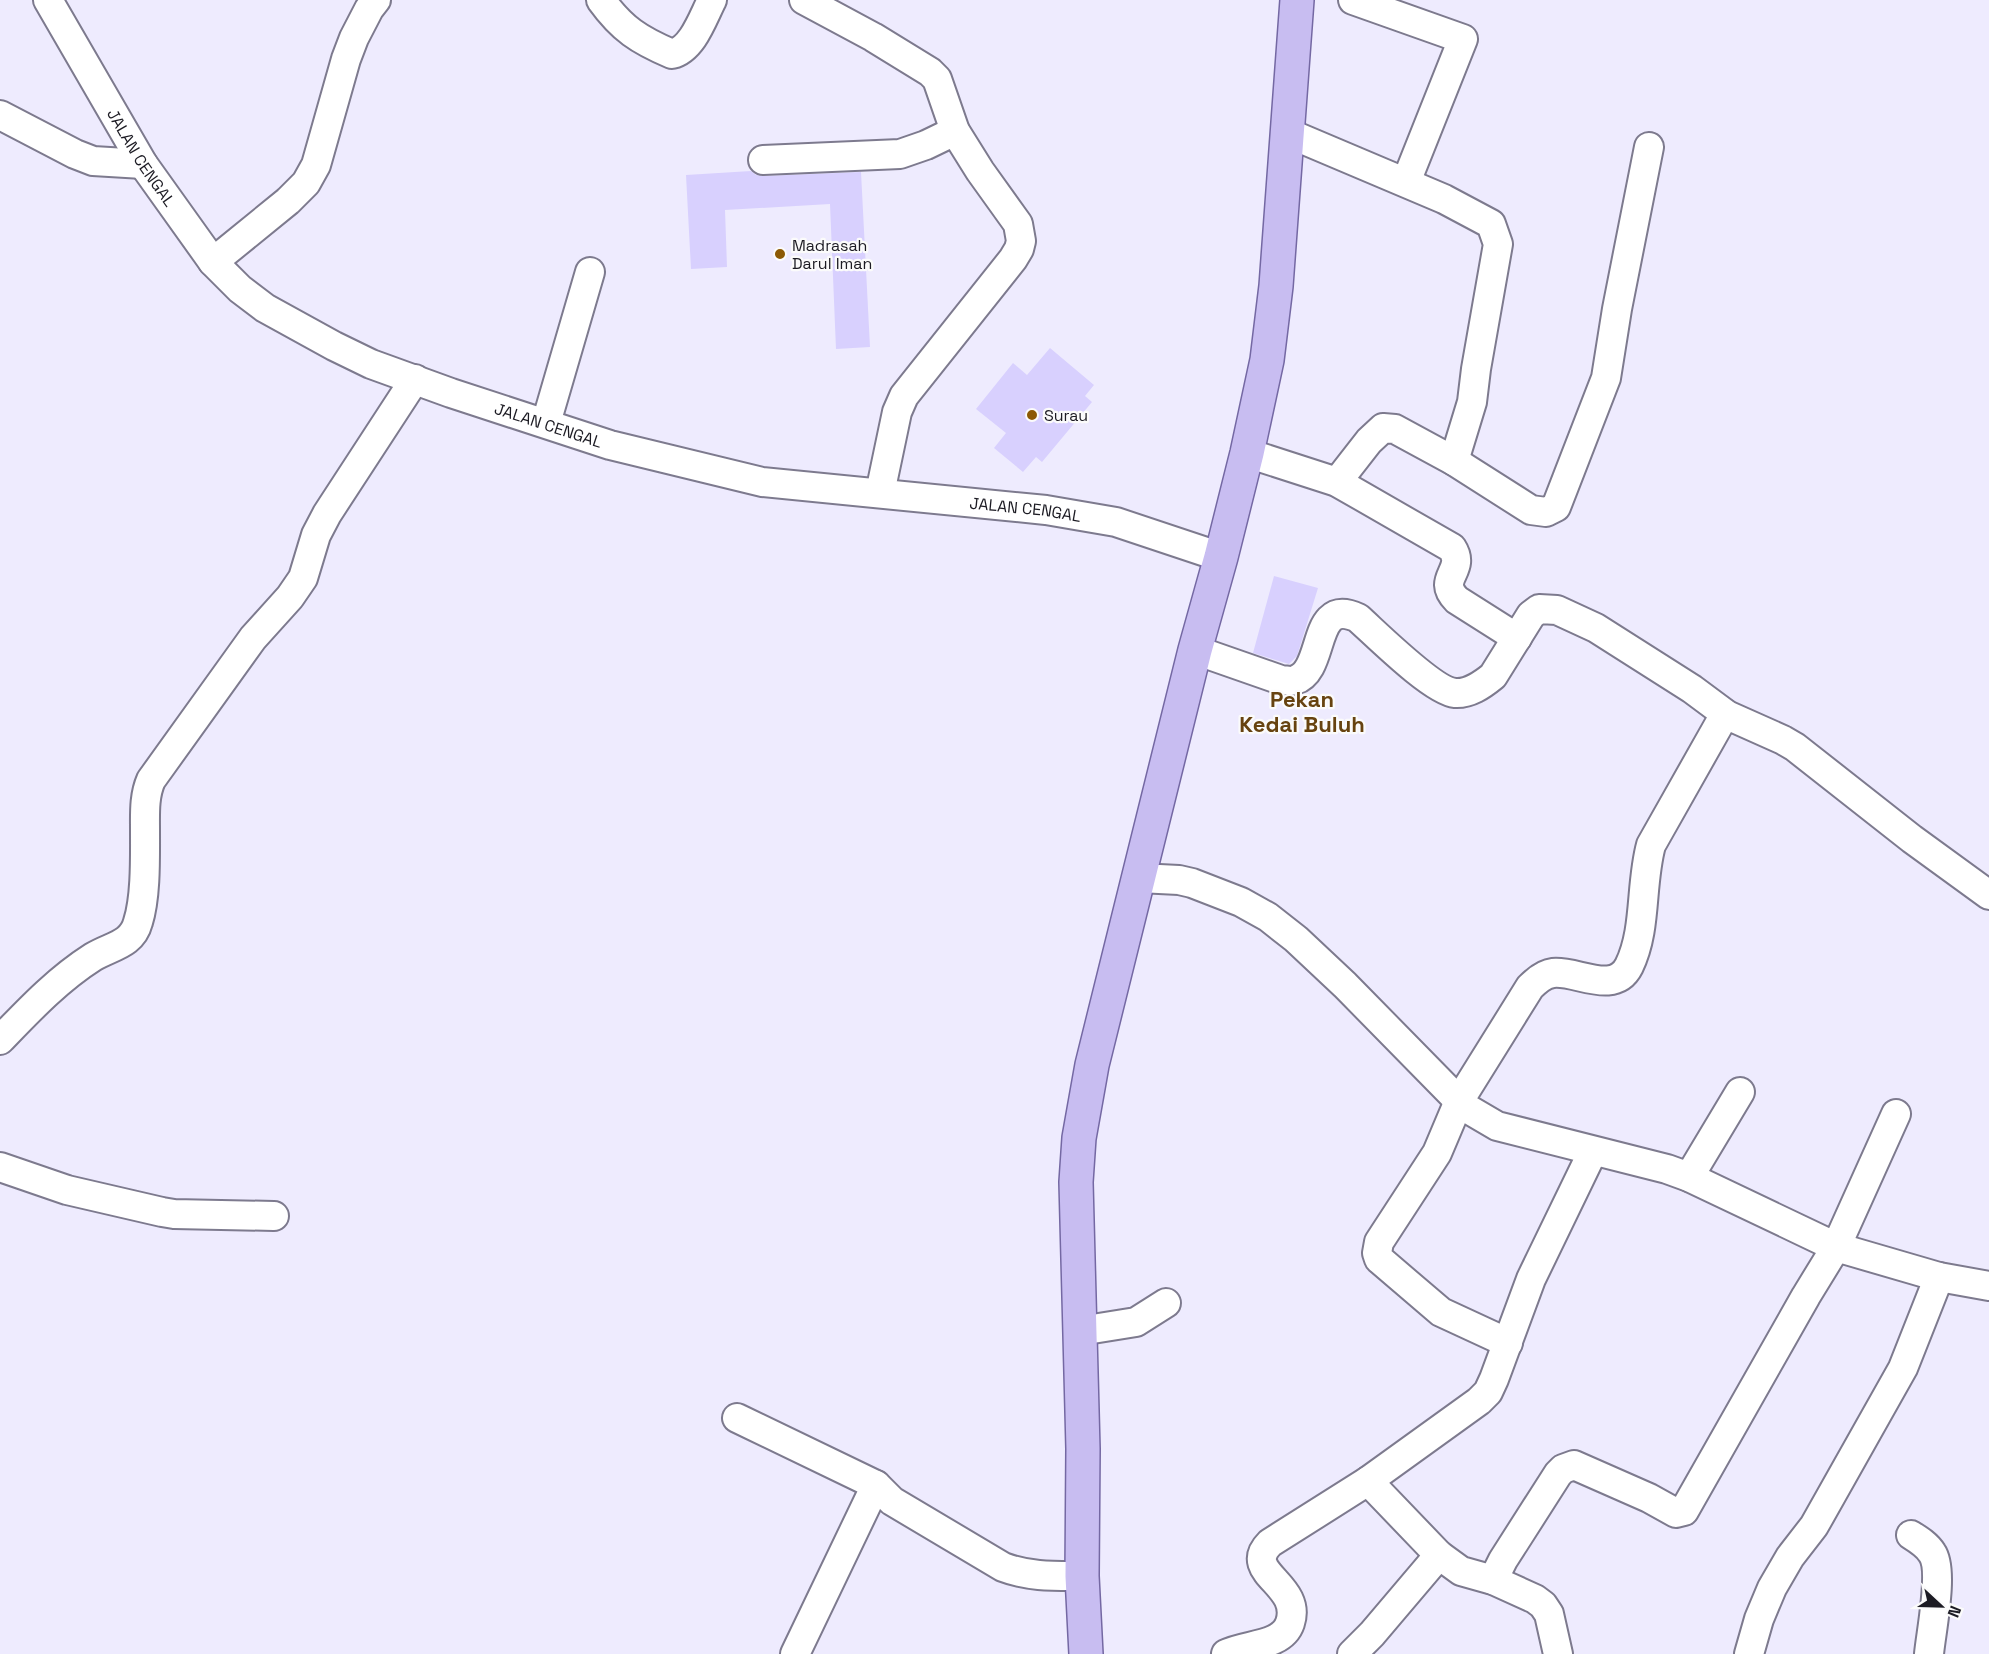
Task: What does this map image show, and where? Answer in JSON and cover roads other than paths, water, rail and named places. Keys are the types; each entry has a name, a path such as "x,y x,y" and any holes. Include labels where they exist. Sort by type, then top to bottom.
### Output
{"main road":[{"path":"1086,1654 1082,1576 1083,1449 1076,1182 1079,1138 1092,1065 1247,453 1264,371 1273,314 1297,0"}],"street":[{"name":"JALAN CENGAL","path":"48,0 143,164 213,262 240,289 266,308 362,360 610,445 762,482 1046,510 1105,520 1221,556"},
{"path":"213,262 288,201 306,183 316,165 354,38 376,0"},
{"path":"601,0 612,15 630,32 648,44 672,54 682,49 692,38 712,0"},
{"path":"804,0 873,37 930,72 937,79 955,131 1018,225 1021,241 1019,249 904,396 897,412 880,493"},
{"path":"1353,0 1463,39 1406,182"},
{"path":"0,116 75,154 93,160 143,164"},
{"path":"763,160 900,154 955,131"},
{"path":"1288,133 1444,199 1491,224 1498,244 1472,402 1454,461"},
{"path":"1337,482 1369,441 1383,428 1395,429 1454,461 1531,510 1546,512 1556,507 1606,378 1617,309 1649,147"},
{"path":"546,423 590,272"},
{"path":"0,1040 63,978 95,956 128,941 135,932 140,914 145,862 146,798 151,780 253,638 303,579 316,535 327,514 415,380"},
{"path":"1247,453 1337,482 1452,548 1456,554 1457,564 1448,586 1450,593 1457,600 1517,638"},
{"path":"1195,651 1281,680 1294,681 1302,676 1308,667 1329,620 1337,613 1347,613 1358,618 1427,679 1445,690 1455,693 1468,692 1484,684 1501,664 1531,615 1539,609 1557,610 1596,628 1692,689 1725,714 1795,747 1912,839 1989,894"},
{"path":"1508,1343 1441,1312 1379,1259 1378,1242 1437,1153 1460,1101 1530,987 1550,973 1603,981 1618,978 1627,970 1639,936 1646,862 1651,845 1725,714"},
{"path":"1139,878 1192,883 1241,902 1268,917 1296,939 1345,985 1468,1109 1497,1126 1667,1169 1689,1177 1836,1247 1939,1277 1989,1286"},
{"path":"1689,1177 1740,1092"},
{"path":"1493,1580 1539,1503 1563,1469 1574,1465 1676,1513 1684,1511 1836,1247 1896,1114"},
{"path":"1226,1654 1274,1639 1287,1630 1291,1620 1292,1606 1287,1593 1262,1566 1263,1551 1270,1544 1368,1481 1479,1401 1488,1392 1531,1279 1593,1151"},
{"path":"0,1167 67,1191 162,1212 274,1216"},
{"path":"1749,1654 1759,1619 1772,1588 1790,1557 1814,1526 1904,1368 1939,1277"},
{"path":"1080,1331 1136,1322 1166,1302"},
{"path":"738,1418 876,1485 892,1501 1003,1567 1019,1573 1038,1576 1082,1576"},
{"path":"1368,1481 1439,1555 1461,1571 1493,1580 1543,1605 1549,1614 1558,1654"},
{"path":"795,1654 876,1485"},
{"path":"1911,1535 1934,1555 1938,1573 1929,1654"},
{"path":"1352,1654 1372,1634 1439,1555"}],"place":[{"name":"Madrasah Darul Iman","path":"780,254"},
{"name":"Surau","path":"1032,415"}],"district":[{"name":"Pekan Kedai Buluh","path":"1302,712"}]}
